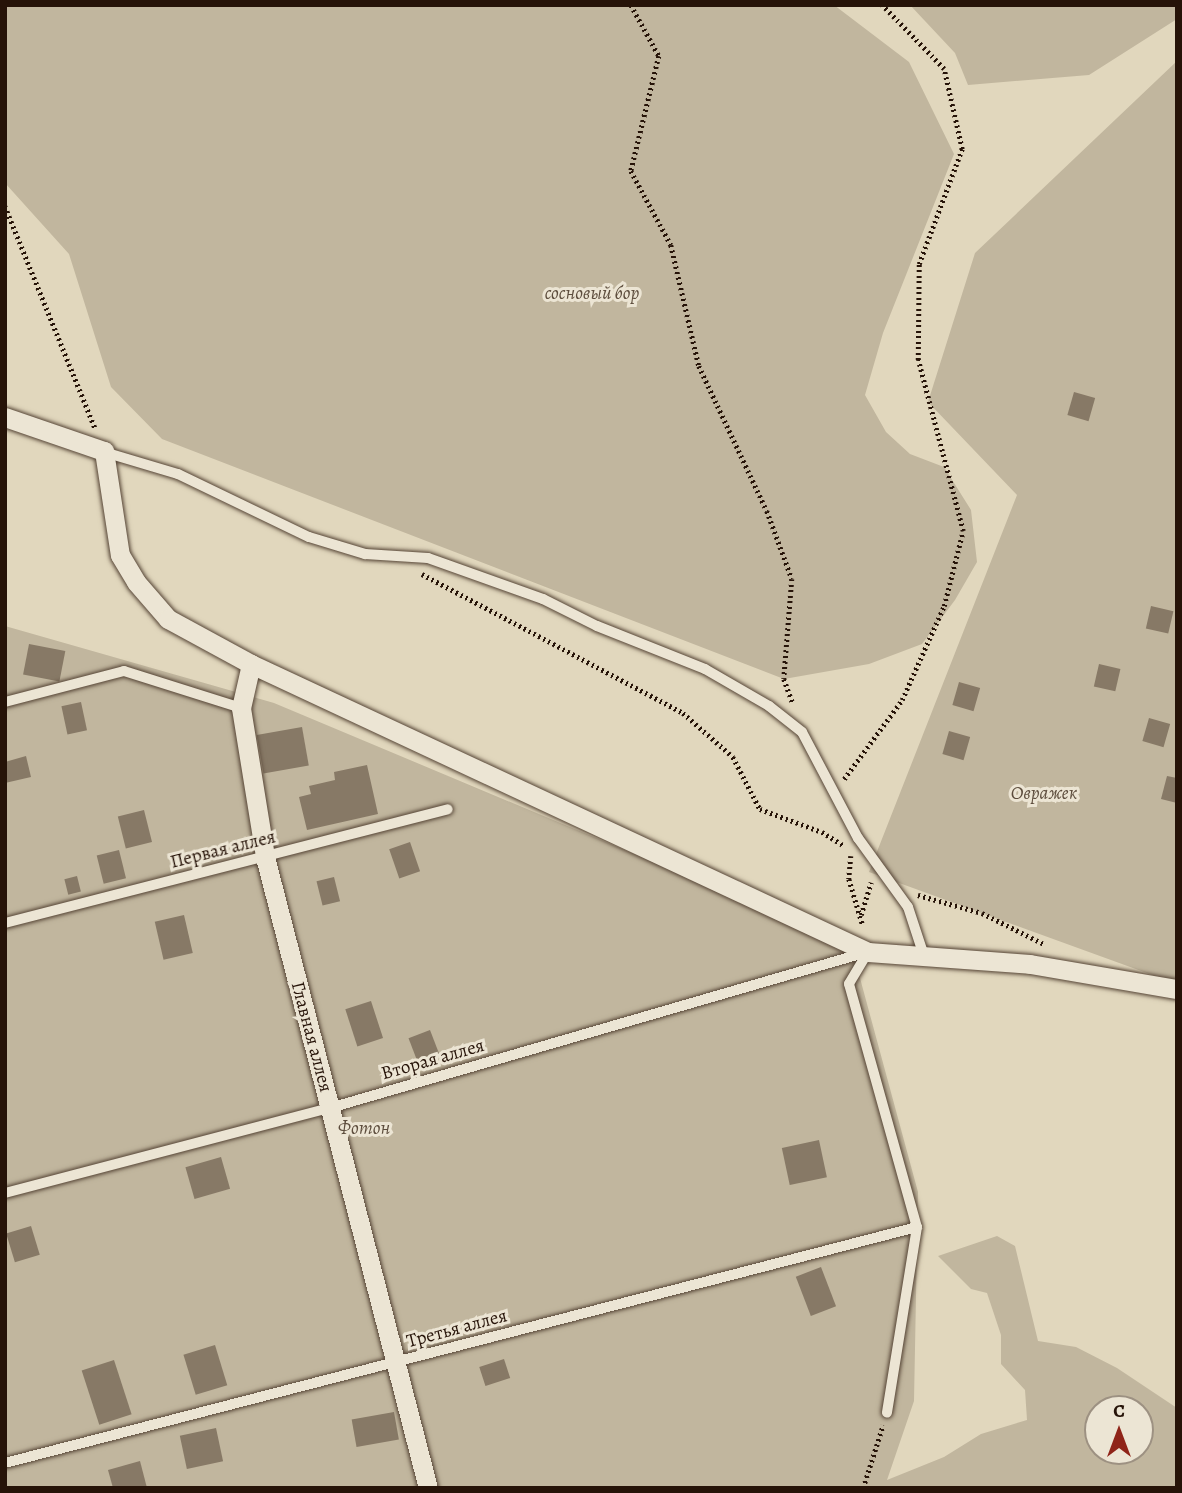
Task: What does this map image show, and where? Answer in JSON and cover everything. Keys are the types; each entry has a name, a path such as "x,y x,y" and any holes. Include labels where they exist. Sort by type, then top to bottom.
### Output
{"street":[{"path":"5,417 104,451 120,555 136,582 168,619 251,664 868,952 1075,971 1177,989"},
{"name":"Главная аллея","path":"251,664 241,708 265,857 428,1488"}],"lane":[{"path":"104,451 178,474 309,537 365,554 428,558 543,599 597,626 705,669 769,706 802,732 868,852 908,907 924,956"},
{"path":"5,702 124,671 241,708"},
{"name":"Первая аллея","path":"5,923 448,809"},
{"path":"868,952 849,984 917,1227 887,1413"},
{"name":"Вторая аллея","path":"5,1193 330,1108 868,952"},
{"name":"Третья аллея","path":"5,1463 917,1227"}],"path":[{"path":"631,5 659,57 631,171 671,245 699,366 767,511 792,579 784,678 802,732"},
{"path":"835,791 902,700 944,606 963,531 918,360 919,264 962,149 944,69 882,5"},
{"path":"5,206 104,451"},
{"path":"403,557 431,583 683,713 733,757 760,809 822,832 851,851 849,879 861,915 868,952"},
{"path":"861,915 871,879 868,852"},
{"path":"894,887 982,913 1042,943 1075,971"},
{"path":"863,1488 887,1413"}],"green space":[{"name":"сосновый бор","path":"5,5 834,5 909,62 954,154 883,333 865,395 886,432 910,454 944,467 971,510 977,562 955,600 922,644 869,664 784,679 162,439 111,387 69,254 5,183"},
{"path":"910,5 1176,5 1177,19 1089,75 968,85 955,53"},
{"name":"Овражек","path":"1177,61 1177,984 869,872 1017,495 928,402 975,253"},
{"name":"Фотон","path":"5,626 274,703 868,952 857,967 918,1192 914,1401 887,1480 944,1457 981,1434 1027,1420 1025,1390 1001,1364 1001,1335 987,1293 971,1289 938,1256 997,1236 1015,1246 1038,1341 1076,1347 1117,1368 1177,1408 1177,1488 5,1488"}],"building":[{"path":"1074,392 1095,398 1089,421 1067,415"},
{"path":"1151,606 1173,611 1168,634 1146,628"},
{"path":"29,644 65,651 59,681 23,674"},
{"path":"1099,664 1120,669 1115,691 1094,686"},
{"path":"959,682 980,688 974,711 952,705"},
{"path":"81,702 87,730 67,735 61,706"},
{"path":"1149,718 1170,724 1164,747 1142,741"},
{"path":"302,727 309,765 263,773 257,735"},
{"path":"949,731 970,737 964,760 942,754"},
{"path":"26,756 31,777 5,783 5,762"},
{"path":"367,765 378,814 307,830 299,797 311,794 309,786 335,780 334,772"},
{"path":"1167,776 1177,778 1177,803 1161,799"},
{"path":"144,810 152,842 126,849 118,817"},
{"path":"410,842 420,871 399,878 389,849"},
{"path":"119,850 126,878 104,884 97,856"},
{"path":"77,876 81,892 68,895 64,879"},
{"path":"334,877 340,901 323,906 317,881"},
{"path":"184,915 193,953 164,960 155,922"},
{"path":"371,1001 383,1038 357,1046 345,1009"},
{"path":"430,1030 439,1054 418,1063 409,1038"},
{"path":"819,1140 827,1177 790,1185 782,1148"},
{"path":"221,1157 230,1189 195,1199 185,1167"},
{"path":"31,1226 40,1255 15,1262 6,1234"},
{"path":"821,1267 836,1306 811,1316 796,1277"},
{"path":"215,1345 227,1385 196,1395 183,1355"},
{"path":"504,1359 510,1378 485,1386 479,1367"},
{"path":"114,1360 132,1414 99,1425 82,1371"},
{"path":"394,1412 399,1440 357,1447 352,1419"},
{"path":"216,1428 223,1461 187,1469 180,1436"},
{"path":"140,1461 147,1488 113,1488 108,1470"}]}
